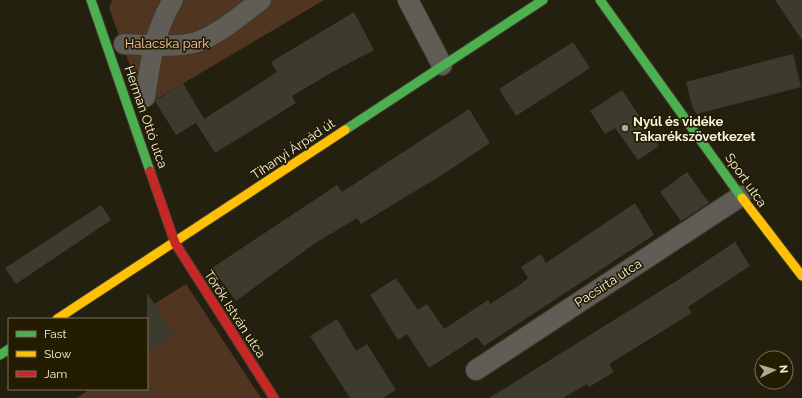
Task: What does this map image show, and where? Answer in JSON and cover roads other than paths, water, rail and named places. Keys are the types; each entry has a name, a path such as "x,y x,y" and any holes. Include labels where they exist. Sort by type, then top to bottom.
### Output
{"street":[{"name":"Herman Ottó utca","path":"91,0 176,243"},
{"path":"145,97 154,46 165,12 173,0"},
{"path":"124,44 154,46 196,42 231,23 261,0"},
{"path":"408,0 442,65"},
{"name":"Tihanyi Árpád út","path":"59,318 176,243 442,65 543,0"},
{"name":"Sport utca","path":"600,0 741,196 802,276"},
{"name":"Pacsirta utca","path":"476,370 741,196"},
{"name":"Török István utca","path":"176,243 189,267 274,398"}],"place":[{"name":"Nyúl és vidéke Takarékszövetkezet","path":"625,128"}],"park label":[{"name":"Halacska park","path":"167,43"}]}
